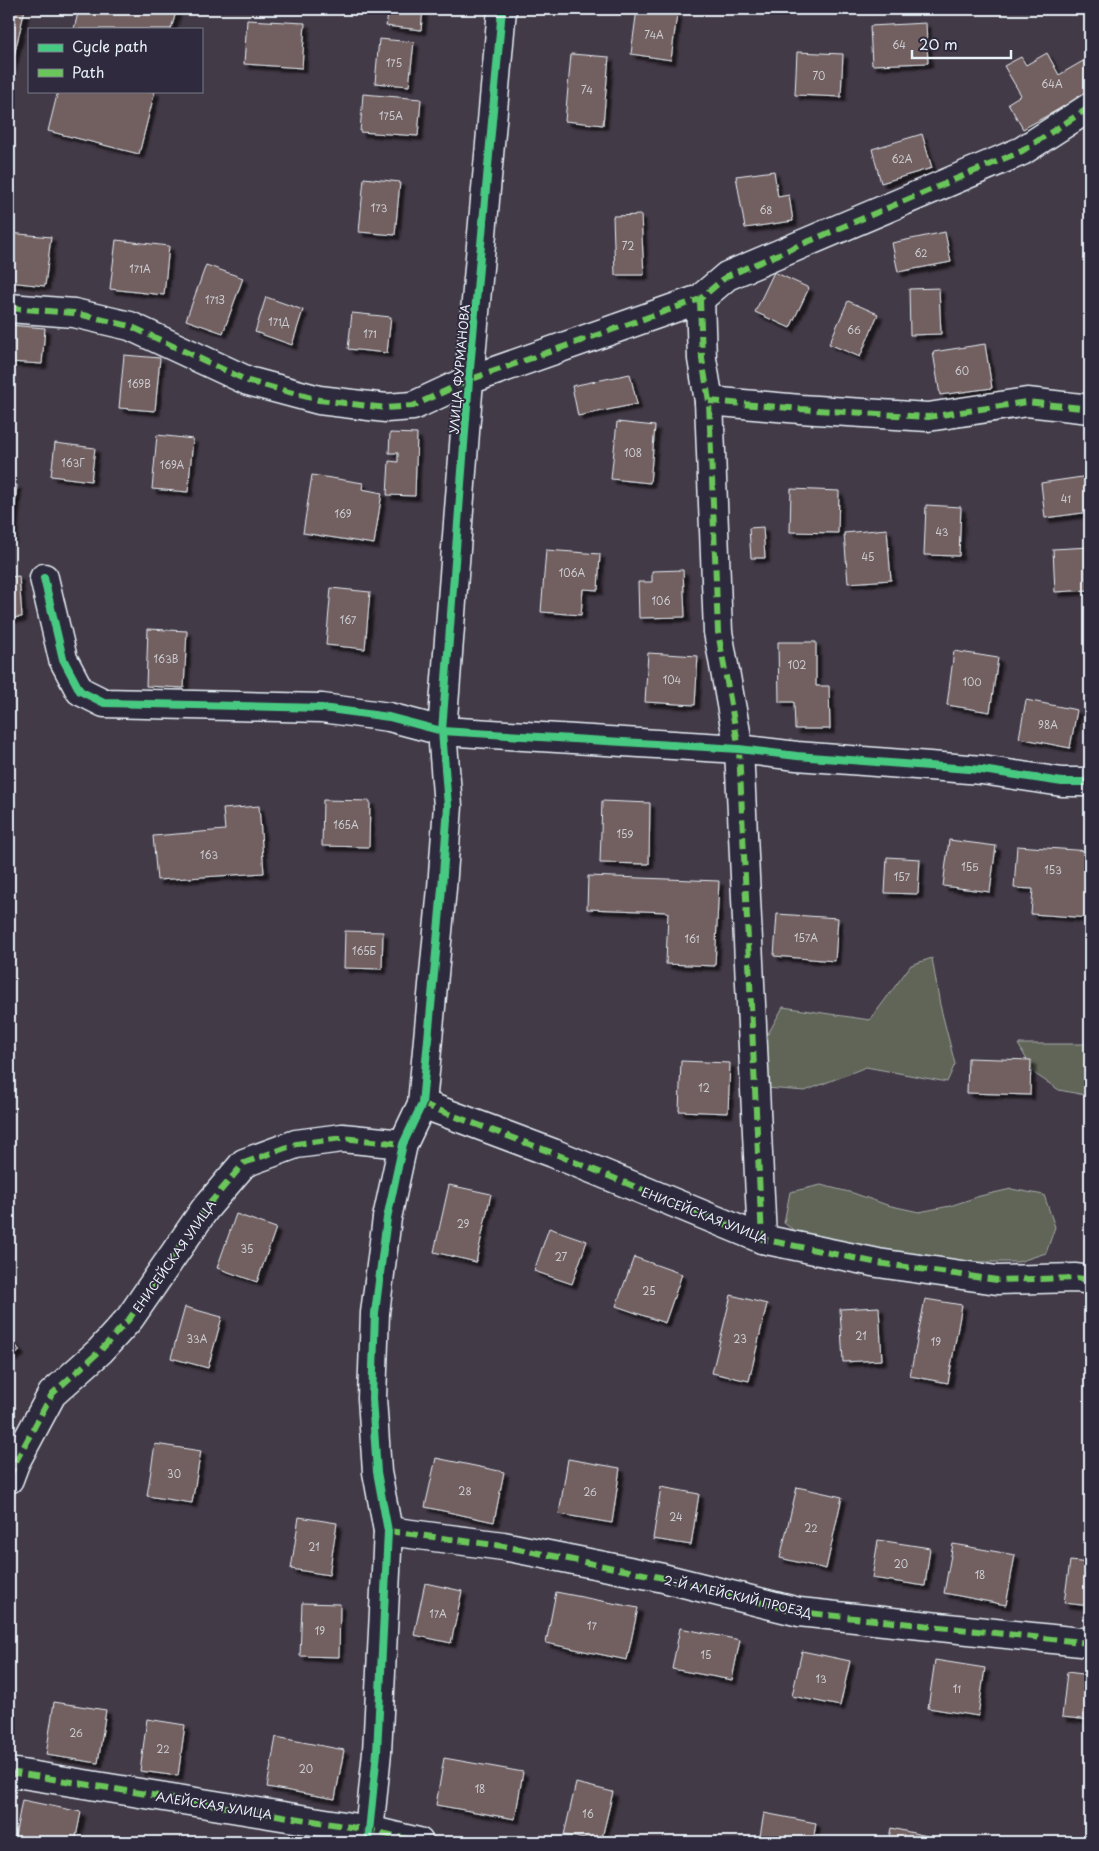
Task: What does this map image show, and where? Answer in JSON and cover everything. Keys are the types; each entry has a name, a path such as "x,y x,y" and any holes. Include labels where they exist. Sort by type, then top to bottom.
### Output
{"street":[{"name":"УЛИЦА ФУРМАНОВА","path":"368,1836 377,1752 388,1531 377,1472 372,1398 375,1313 387,1218 404,1144 422,1104 448,806 442,732 469,380 502,9"},
{"path":"9,308 74,313 130,326 248,381 319,400 386,408 413,406 469,380 700,299 727,276 1022,151 1090,107"},
{"path":"700,299 702,359 709,401 718,632 739,749 762,1239"},
{"path":"709,401 928,417 1027,402 1090,408"},
{"path":"44,578 63,659 80,691 104,703 322,708 389,717 442,732 739,749 797,756 982,770 1062,782 1090,782"},
{"name":"ЕНИСЕЙСКАЯ УЛИЦА","path":"422,1104 553,1153 762,1239 878,1263 997,1280 1076,1278 1090,1280"},
{"name":"ЕНИСЕЙСКАЯ УЛИЦА","path":"9,1480 15,1463 52,1394 100,1351 130,1318 206,1210 244,1163 296,1144 342,1138 404,1144"},
{"name":"2-Й АЛЕЙСКИЙ ПРОЕЗД","path":"388,1531 502,1546 659,1577 799,1612 1090,1644"},
{"name":"АЛЕЙСКАЯ УЛИЦА","path":"9,1776 16,1773 368,1836 419,1842"}],"green space":[{"path":"932,958 940,1005 955,1064 947,1082 866,1067 805,1091 739,1086 783,1007 870,1020 911,965"},
{"path":"1090,1035 1090,1096 1059,1090 1035,1074 1018,1044 1084,1044"},
{"path":"821,1185 853,1193 887,1205 919,1212 950,1206 980,1196 1011,1189 1044,1195 1055,1227 1046,1253 1018,1262 958,1262 807,1240 784,1223 790,1192"}],"building":[{"path":"9,9 25,9 9,77"},
{"path":"79,9 177,9 171,28 74,28"},
{"path":"389,9 423,9 421,30 386,26"},
{"path":"637,9 677,14 671,60 631,54"},
{"path":"247,20 305,23 302,68 244,64"},
{"path":"926,23 928,63 872,65 870,26"},
{"path":"379,39 414,42 409,86 375,83"},
{"path":"797,52 843,54 841,97 795,95"},
{"path":"1047,53 1059,75 1083,61 1090,73 1090,92 1023,129 1008,103 1021,95 1004,66 1021,57 1026,65"},
{"path":"571,54 609,57 603,125 565,121"},
{"path":"58,92 155,92 139,154 48,131"},
{"path":"363,94 421,99 418,136 360,132"},
{"path":"922,134 932,168 881,183 872,149"},
{"path":"774,171 778,197 789,195 793,221 745,228 736,176"},
{"path":"364,178 400,182 395,235 359,232"},
{"path":"641,215 644,275 615,275 613,216"},
{"path":"945,232 951,262 898,272 892,243"},
{"path":"9,233 51,237 45,286 9,282"},
{"path":"116,240 169,246 164,295 110,289"},
{"path":"206,265 243,278 223,333 186,320"},
{"path":"774,272 809,288 790,328 755,312"},
{"path":"939,288 941,334 910,335 909,289"},
{"path":"266,297 303,310 292,345 255,332"},
{"path":"848,301 878,314 860,357 829,344"},
{"path":"352,313 391,317 387,353 348,349"},
{"path":"9,325 45,328 42,364 9,362"},
{"path":"985,344 992,388 940,395 933,352"},
{"path":"124,355 160,358 155,411 119,408"},
{"path":"1087,358 1090,358 1090,393 1087,393"},
{"path":"630,374 637,404 578,416 572,386"},
{"path":"617,422 655,426 650,483 611,479"},
{"path":"390,433 417,434 415,496 387,495 389,461 398,462 398,453 389,453"},
{"path":"157,435 193,439 188,492 152,489"},
{"path":"55,443 95,448 91,481 51,476"},
{"path":"312,475 363,483 362,489 382,493 374,544 303,533"},
{"path":"1089,476 1090,512 1045,518 1041,483"},
{"path":"9,485 17,485 12,539 9,539"},
{"path":"791,489 839,491 838,533 790,532"},
{"path":"926,505 961,507 959,556 924,555"},
{"path":"763,527 765,558 751,558 749,528"},
{"path":"887,529 891,580 848,583 844,533"},
{"path":"1090,547 1090,590 1055,592 1053,549"},
{"path":"546,550 600,554 598,590 583,589 581,615 541,612"},
{"path":"683,570 685,617 639,618 638,582 652,582 652,571"},
{"path":"19,576 22,617 9,618 9,577"},
{"path":"331,588 370,592 365,649 326,645"},
{"path":"148,629 187,631 184,688 146,686"},
{"path":"778,642 816,642 816,686 829,686 830,729 795,729 794,702 779,702"},
{"path":"954,651 998,658 990,712 947,705"},
{"path":"648,653 698,656 695,705 645,702"},
{"path":"1026,700 1077,710 1070,748 1019,738"},
{"path":"323,800 370,801 369,847 322,846"},
{"path":"602,801 650,803 649,864 600,863"},
{"path":"259,806 264,873 157,880 153,836 225,830 223,809"},
{"path":"949,840 996,846 990,892 943,886"},
{"path":"1017,846 1090,851 1090,918 1031,914 1033,889 1014,888"},
{"path":"887,857 920,859 918,894 885,893"},
{"path":"588,876 719,881 715,966 666,964 668,912 587,909"},
{"path":"777,914 838,918 835,961 774,956"},
{"path":"345,931 383,932 382,969 344,968"},
{"path":"968,1058 1031,1060 1030,1095 967,1093"},
{"path":"681,1061 730,1063 728,1113 679,1111"},
{"path":"449,1185 491,1194 476,1262 434,1252"},
{"path":"236,1214 276,1228 257,1282 217,1268"},
{"path":"549,1228 587,1241 572,1284 534,1271"},
{"path":"634,1257 682,1274 665,1323 616,1306"},
{"path":"731,1295 767,1304 749,1381 712,1373"},
{"path":"925,1299 962,1305 948,1383 910,1376"},
{"path":"185,1307 222,1317 208,1368 171,1358"},
{"path":"879,1307 882,1360 843,1362 840,1309"},
{"path":"9,1336 20,1351 9,1359"},
{"path":"155,1444 201,1451 192,1503 147,1496"},
{"path":"436,1458 504,1472 494,1522 425,1507"},
{"path":"568,1459 620,1468 612,1523 559,1514"},
{"path":"661,1487 699,1494 691,1545 653,1539"},
{"path":"797,1487 842,1497 826,1569 780,1558"},
{"path":"299,1517 337,1523 329,1575 291,1569"},
{"path":"878,1540 930,1548 925,1586 872,1578"},
{"path":"953,1544 1015,1555 1006,1605 944,1593"},
{"path":"1070,1561 1090,1563 1090,1606 1064,1603"},
{"path":"425,1583 462,1591 451,1643 414,1635"},
{"path":"556,1592 638,1608 627,1660 546,1643"},
{"path":"302,1603 340,1604 339,1657 300,1656"},
{"path":"680,1628 740,1640 732,1680 672,1669"},
{"path":"802,1651 850,1661 840,1706 792,1696"},
{"path":"935,1660 985,1668 978,1716 928,1708"},
{"path":"1067,1672 1090,1675 1090,1720 1062,1717"},
{"path":"54,1702 106,1710 98,1763 46,1755"},
{"path":"147,1719 185,1725 178,1776 140,1771"},
{"path":"276,1737 344,1750 335,1799 267,1787"},
{"path":"444,1758 523,1772 515,1819 436,1805"},
{"path":"576,1783 613,1792 601,1842 564,1835"},
{"path":"22,1800 81,1812 75,1842 14,1842"},
{"path":"764,1813 816,1823 813,1842 759,1842"},
{"path":"891,1828 927,1836 926,1842 888,1842"}],"marked path":[{"path":"9,308 74,313 130,326 248,381 319,400 386,408 413,406 469,380 700,299 727,276 1022,151 1090,107"},
{"path":"700,299 702,359 709,401 718,632 739,749 762,1239"},
{"path":"709,401 928,417 1027,402 1090,409"},
{"path":"422,1104 553,1153 762,1239 878,1263 997,1280 1076,1278 1090,1280"},
{"path":"9,1479 15,1463 52,1394 100,1351 130,1318 205,1209 244,1163 296,1144 342,1138 403,1144"},
{"path":"388,1531 503,1546 659,1577 799,1612 1090,1643"},
{"path":"9,1776 16,1773 369,1830 419,1842"}],"cycle path":[{"path":"502,9 469,380 442,731 739,749 797,756 982,770 1062,782 1090,782"},
{"path":"44,578 63,659 80,691 104,703 322,708 389,717 442,731 448,806 422,1104 403,1144 387,1218 375,1313 372,1398 377,1472 388,1531 377,1752 368,1842"}]}
